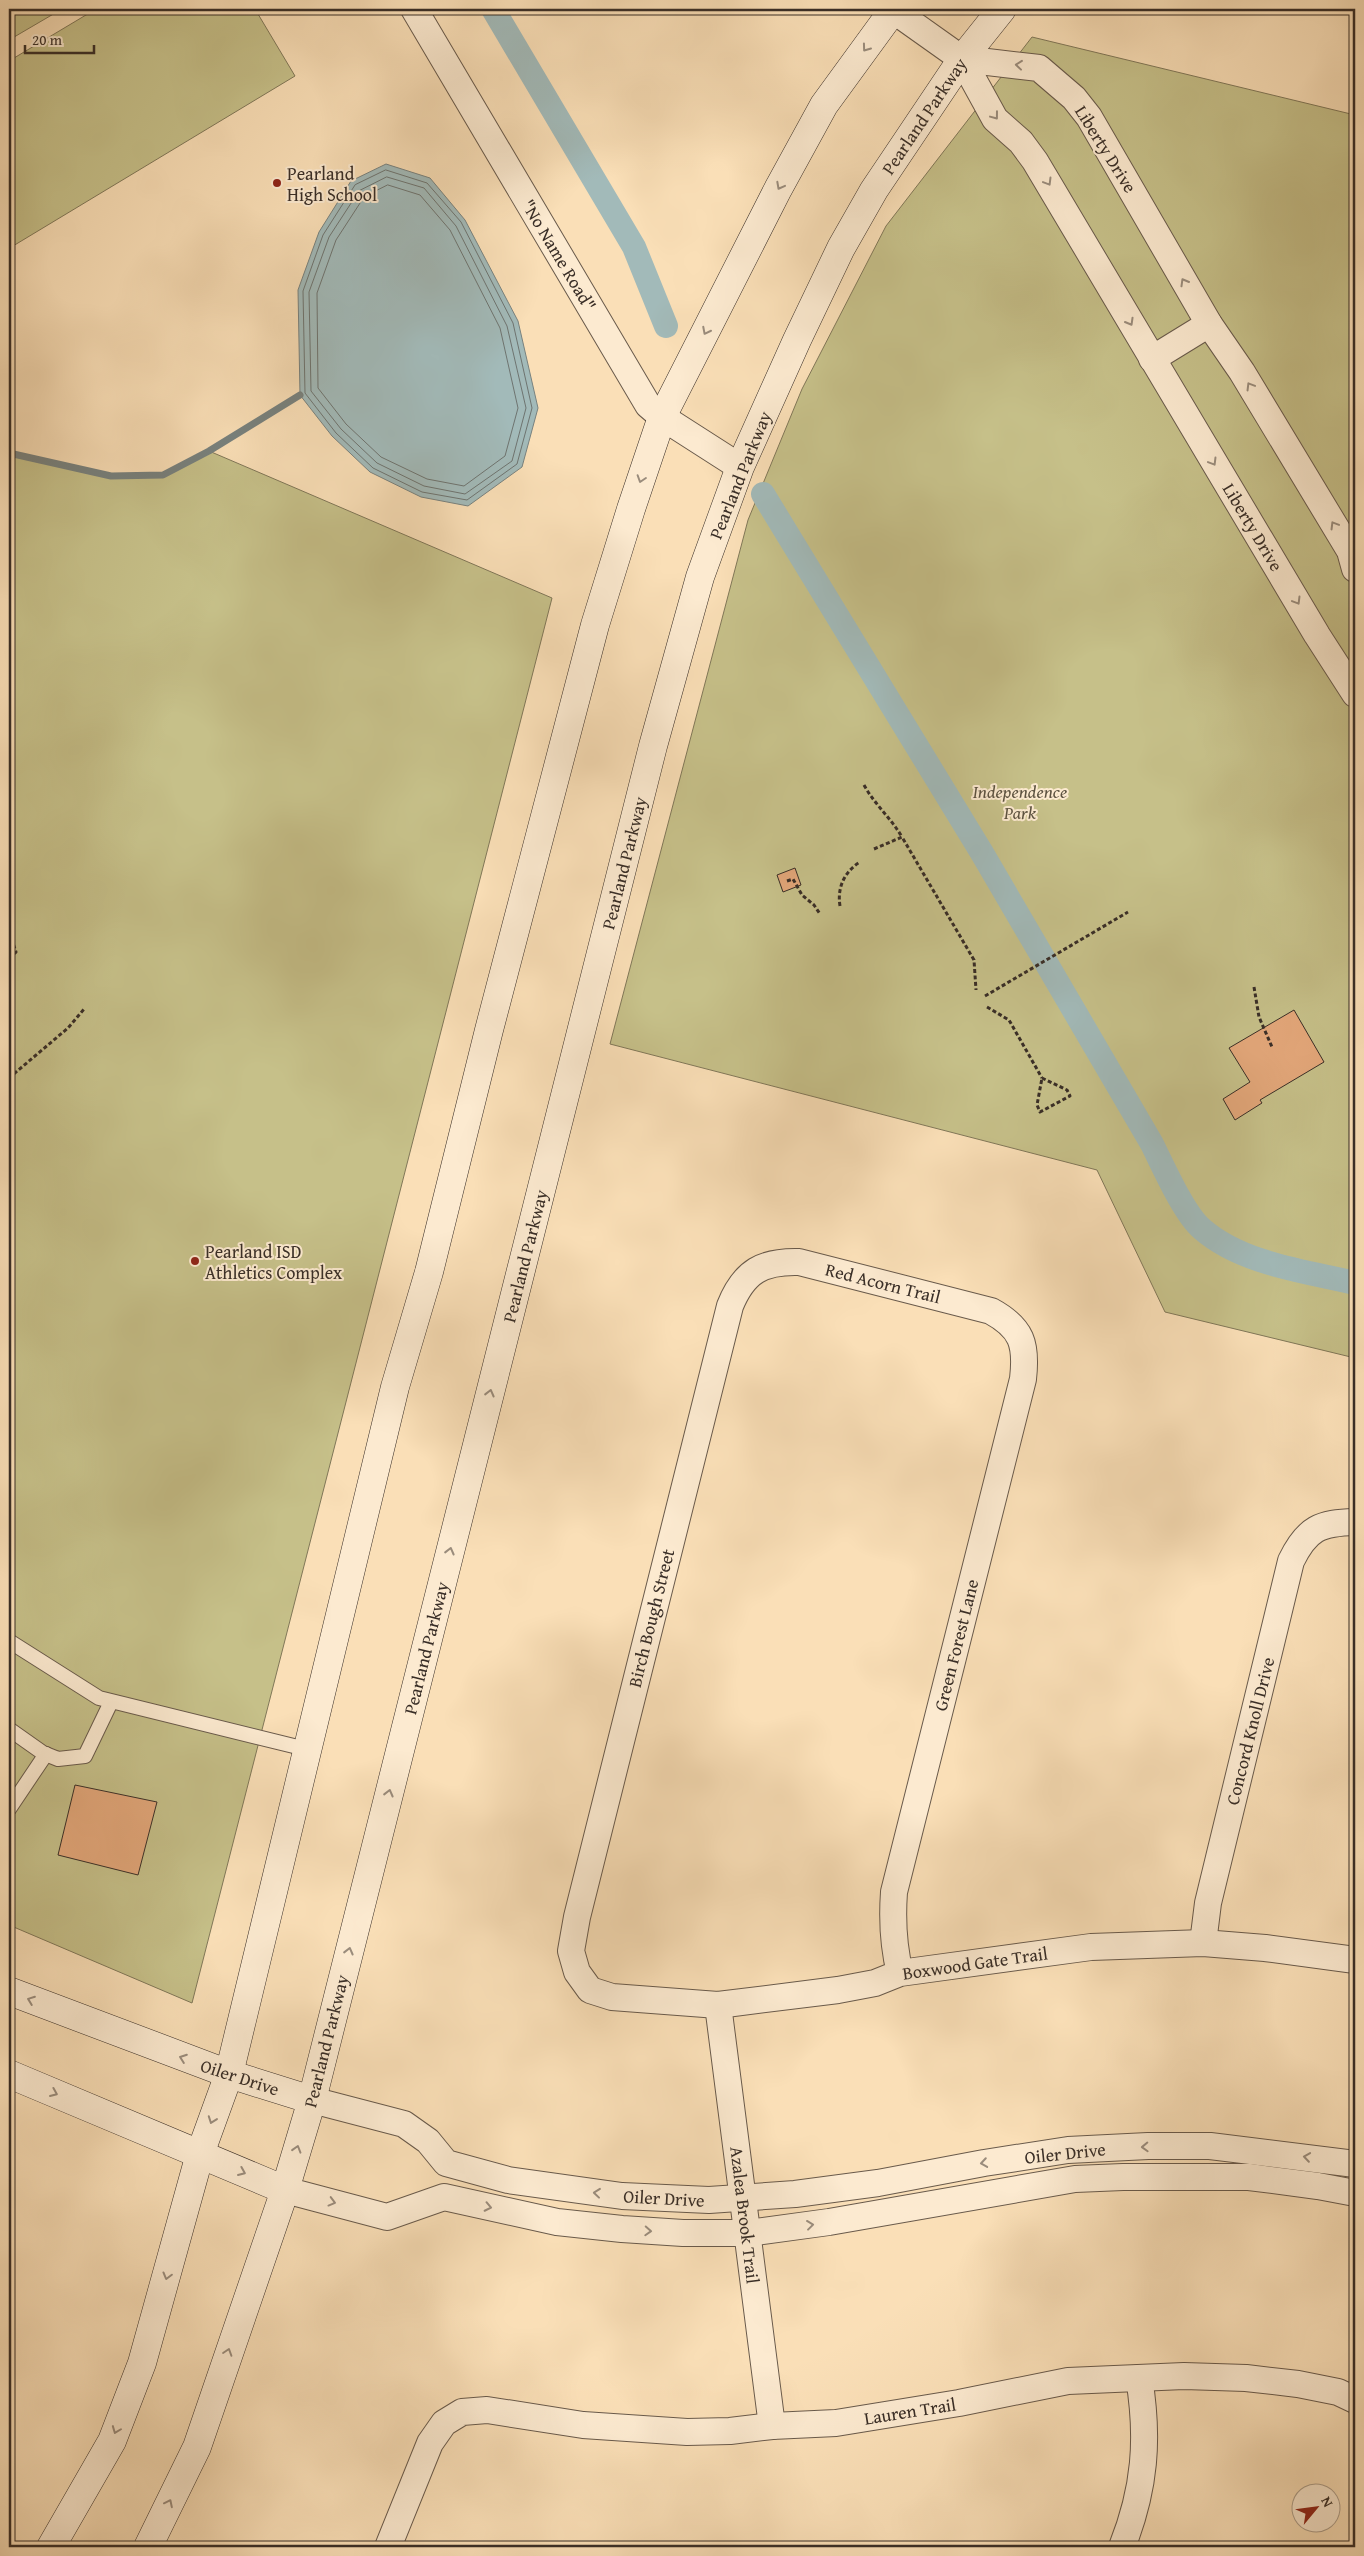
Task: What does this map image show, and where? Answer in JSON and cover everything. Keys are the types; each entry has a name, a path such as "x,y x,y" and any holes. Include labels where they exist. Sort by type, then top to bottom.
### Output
{"main road":[{"path":"51,2547 112,2441 139,2372 200,2154 229,2074 395,1387 429,1272 489,1030 595,625 662,417 824,105 894,9"},
{"name":"Pearland Parkway","path":"148,2547 196,2447 285,2190 312,2100 653,746 700,577 740,467 797,340 842,248 874,190 962,59 1002,9"},
{"name":"Oiler Drive","path":"9,1991 229,2074 312,2100"},
{"name":"Oiler Drive","path":"9,2074 285,2190"}],"street":[{"name":"\"No Name Road\"","path":"414,9 648,406 740,467"},
{"path":"894,9 962,59"},
{"name":"Liberty Drive","path":"962,59 1039,68 1074,98 1098,132 1209,324 1242,372 1350,551 1355,569"},
{"name":"Liberty Drive","path":"962,59 995,119 1021,142 1048,181 1317,635 1355,694"},
{"path":"1152,359 1209,324"},
{"name":"Red Acorn Trail","path":"754,1272 777,1261 800,1262 991,1311 1010,1322"},
{"name":"Birch Bough Street","path":"577,1972 571,1952 577,1917 730,1306 738,1287 754,1272"},
{"name":"Green Forest Lane","path":"900,1973 894,1950 891,1923 894,1892 1023,1379 1026,1357 1021,1338 1010,1322"},
{"name":"Concord Knoll Drive","path":"1203,1943 1208,1903 1291,1561 1301,1541 1317,1529 1333,1523 1355,1522"},
{"name":"Boxwood Gate Trail","path":"577,1972 590,1990 612,1997 718,2004 838,1990 875,1983 900,1973 1091,1947 1203,1943 1265,1948 1355,1960"},
{"name":"Azalea Brook Trail","path":"718,2004 772,2426"},
{"name":"Oiler Drive","path":"312,2100 404,2124 428,2141 446,2163 508,2180 622,2196 692,2200 743,2198 878,2183 984,2163 1068,2150 1210,2146 1355,2164"},
{"name":"Oiler Drive","path":"285,2190 387,2217 444,2197 558,2222 639,2230 748,2232 857,2218 1075,2179 1249,2177 1355,2193"},
{"name":"Lauren Trail","path":"388,2547 430,2443 444,2423 462,2412 487,2410 583,2425 687,2432 730,2431 845,2421 959,2403 1068,2381 1120,2377 1184,2376 1246,2378 1338,2392 1355,2400"},
{"path":"1122,2547 1132,2522 1145,2453 1145,2417 1139,2378"}],"lane":[{"path":"9,1642 99,1698 306,1749"},
{"path":"9,1729 46,1754 58,1759 85,1756 111,1702"},
{"path":"9,1809 46,1754"}],"path":[{"path":"864,785 877,806 891,820 902,837 974,960 976,990"},
{"path":"874,849 902,837"},
{"path":"840,906 839,892 842,882 850,870 860,862"},
{"path":"787,881 793,878 802,896 814,904 820,914"},
{"path":"985,996 1128,912"},
{"path":"9,958 16,952 12,940"},
{"path":"1254,987 1259,1017 1272,1047"},
{"path":"987,1007 1008,1020 1042,1078 1067,1090 1070,1096 1040,1112 1037,1105 1042,1078"},
{"path":"9,1078 68,1028 85,1008"}],"green space":[{"path":"9,9 62,9 9,40"},
{"path":"96,9 255,9 295,76 13,246 9,238 9,61"},
{"name":"Independence Park","path":"1032,37 1355,115 1355,1358 1165,1312 1097,1170 610,1044 748,520 802,389 886,226"},
{"name":"Pearland ISD Athletics Complex","path":"209,451 552,598 192,2003 9,1925 9,453 111,476 163,475"}],"water":[{"path":"386,164 430,178 465,220 518,321 538,408 522,467 468,506 421,497 370,472 332,436 300,395 298,290 319,232 351,181"}],"building":[{"path":"795,868 801,885 783,892 777,875"},
{"path":"1294,1010 1324,1062 1260,1100 1262,1103 1235,1120 1223,1099 1250,1082 1229,1048"},
{"path":"75,1785 157,1802 138,1875 58,1855"}],"waterway":[{"path":"493,9 634,247 666,326"},
{"path":"9,453 111,476 163,475 209,451 300,395"},
{"path":"763,494 982,853 1152,1144 1181,1201 1195,1222 1218,1241 1236,1251 1275,1265 1355,1283"}],"place":[{"name":"Pearland High School","path":"277,183"},
{"name":"Pearland ISD Athletics Complex","path":"195,1261"}]}
